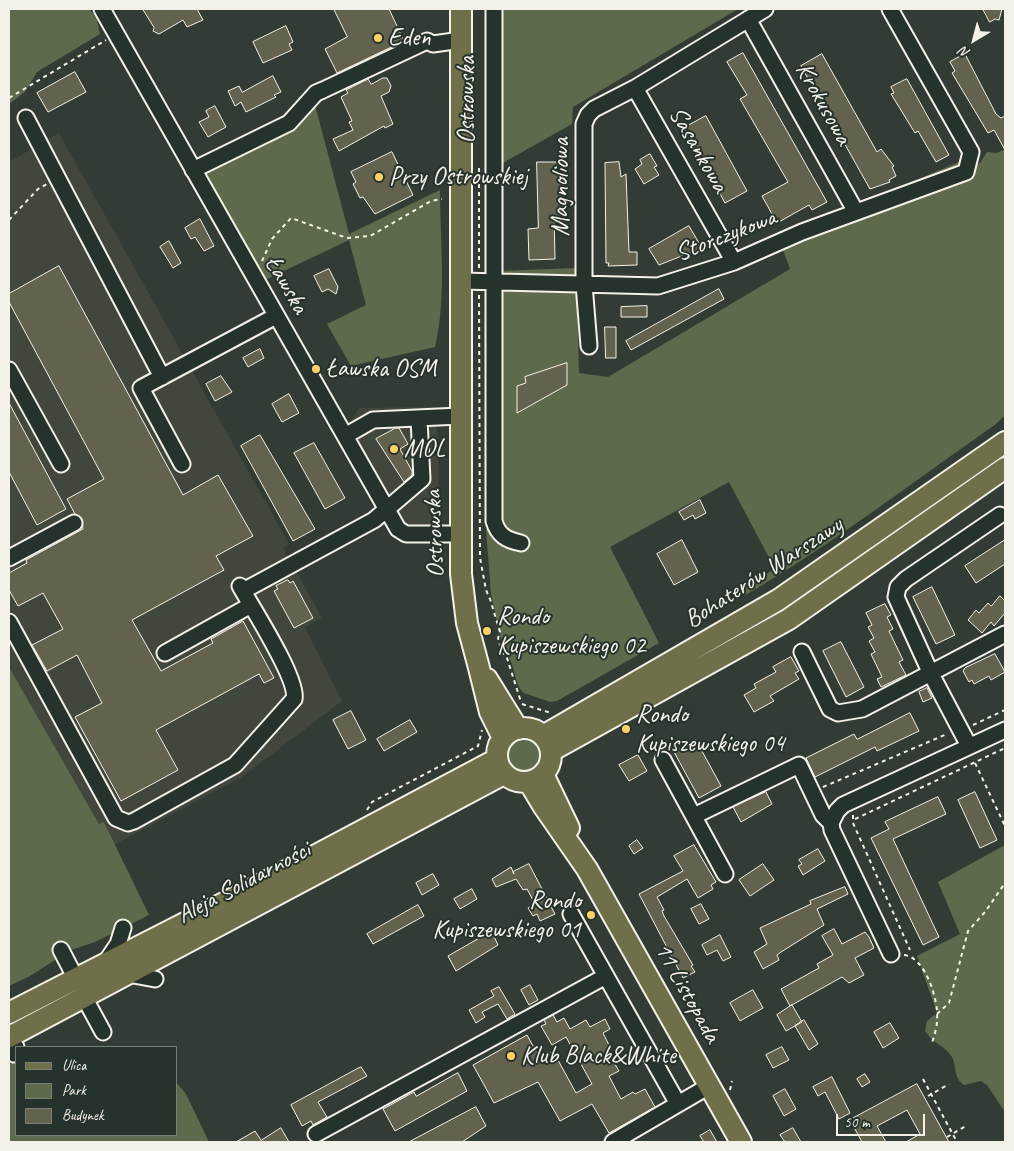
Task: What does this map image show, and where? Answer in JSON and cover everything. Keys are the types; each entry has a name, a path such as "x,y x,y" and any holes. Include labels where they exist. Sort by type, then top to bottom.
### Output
{"main road":[{"name":"Ostrowska","path":"461,9 461,574 467,623 478,664 510,733"},
{"name":"Bohaterów Warszawy","path":"547,743 778,600 1005,442"},
{"name":"Bohaterów Warszawy","path":"547,743 789,619 1005,468"},
{"path":"527,728 547,743 551,759 536,778 515,782 500,767 499,744 510,733 527,728"},
{"name":"Aleja Solidarności","path":"12,1010 500,767"},
{"name":"Aleja Solidarności","path":"14,1046 28,1027 128,974 500,767"},
{"name":"11 Listopada","path":"536,778 741,1142"}],"street":[{"name":"Ławska","path":"102,9 398,529 406,534 460,534"},
{"name":"Ostrowska","path":"494,9 494,521 496,530 502,537 520,543"},
{"name":"Magnoliowa","path":"589,346 584,284 584,124 594,109 635,88 765,9"},
{"name":"Storczykowa","path":"493,282 658,286 734,262 802,232 966,172 971,152 890,9"},
{"name":"Krokusowa","path":"748,19 856,212"},
{"path":"193,170 289,123 316,93 427,41 433,44 461,40"},
{"name":"Sasankowa","path":"635,88 734,262"},
{"path":"26,118 162,377"},
{"path":"461,281 493,282"},
{"path":"182,464 141,388 276,316"},
{"path":"9,370 61,464"},
{"path":"345,436 373,420 460,416"},
{"path":"9,622 116,818 128,823 134,821 235,765 294,699 294,688 242,589 387,511 422,479 419,419"},
{"path":"969,746 931,674 896,597 896,590 906,579 1000,515"},
{"path":"9,558 74,523"},
{"path":"165,653 251,605"},
{"path":"802,652 834,712 862,709 1005,634"},
{"path":"891,954 832,830 831,822 837,811 847,803 1005,730"},
{"path":"663,760 724,874"},
{"path":"694,816 799,765 823,815 831,822"},
{"path":"571,914 678,1104"},
{"path":"106,962 118,944 123,928"},
{"path":"60,950 75,978"},
{"path":"128,974 156,979"},
{"path":"316,1134 606,976"},
{"path":"84,998 103,1032"},
{"path":"613,1142 710,1086"}],"path":[{"path":"9,98 116,34"},
{"path":"9,220 38,189 48,183 62,186"},
{"path":"251,272 260,264 272,239 291,218 296,218 347,238 360,238 370,236 431,201 442,199"},
{"path":"812,792 869,765 881,763 959,728 965,728 1005,710"},
{"path":"855,819 1005,748"},
{"path":"975,762 1005,826"},
{"path":"847,803 855,819 854,824 910,950"},
{"path":"937,1014 949,1003 968,931 986,912 1005,883"},
{"path":"891,954 907,955 925,971 934,996 937,1014 932,1043"},
{"path":"923,1078 958,1142"},
{"path":"928,1096 949,1084"},
{"path":"948,1137 966,1126"}],"shaded area":[{"path":"59,133 289,544 283,548 322,618 305,627 342,701 242,777 112,846 9,667 9,162"},
{"path":"435,407 433,410 438,436 439,511 429,527 416,527 406,523 400,515 348,425 359,408"}],"green space":[{"path":"9,9 90,9 97,20 100,34 37,72 25,92 9,104"},
{"path":"502,9 738,9 573,107 572,124 501,164"},
{"path":"314,101 349,234 440,190 442,289 439,328 435,347 351,366 327,324 366,305 349,240 265,280 203,170"},
{"path":"1005,149 1005,415 996,424 840,534 744,596 739,589 775,569 729,482 610,547 659,643 557,701 550,702 524,693 520,689 511,661 504,652 505,638 501,639 491,594 486,529 499,543 513,548 512,536 501,525 499,271 576,268 579,373 608,377 790,269 779,239 963,160 965,171 980,163 987,152 997,153"},
{"path":"9,667 99,824 104,822 149,915 95,942 71,950 30,976 9,986"},
{"path":"523,739 535,743 539,755 535,767 523,771 511,767 507,755 511,743"},
{"path":"1005,845 1005,1112 987,1085 981,1081 964,1085 960,1081 956,1074 952,1057 931,1039 925,1031 927,1021 934,1015 939,1018 917,956 960,934 938,882"},
{"path":"15,1061 15,1136 178,1136 178,1084 186,1094 209,1142 9,1142 9,1064"}],"building":[{"path":"143,9 197,9 203,20 187,27 183,20 159,34 153,31 154,28"},
{"path":"334,9 389,9 404,41 337,73 325,49 347,37"},
{"path":"983,9 1002,9 999,20 995,19 990,22"},
{"path":"286,26 293,42 289,44 292,50 263,63 253,42"},
{"path":"743,53 827,202 812,210 809,205 777,223 762,196 788,182 740,99 747,95 727,62"},
{"path":"822,54 877,152 881,149 894,166 892,167 896,176 889,180 890,182 870,189 801,66"},
{"path":"965,54 996,114 1001,118 1005,116 1005,150 994,130 988,133 952,73 955,71 950,62"},
{"path":"75,72 86,92 48,112 37,93"},
{"path":"273,76 281,92 274,95 276,97 246,112 241,102 235,106 228,91 239,86 242,92"},
{"path":"387,78 391,86 389,92 381,96 393,124 385,128 384,126 339,151 333,139 353,130 349,122 352,121 341,97 348,93 346,90 368,79 371,84"},
{"path":"907,79 949,155 936,162 918,131 915,133 891,94 894,93 891,87"},
{"path":"215,106 226,127 208,137 199,122 209,117 206,111"},
{"path":"706,116 747,191 725,203 684,128"},
{"name":"Przy Ostrowskiej","path":"392,152 413,195 375,214 363,197 360,198 353,184 356,182 351,172"},
{"path":"650,154 657,166 654,167 659,175 644,184 635,169 642,164 640,160"},
{"path":"537,162 563,162 565,216 554,216 555,259 529,260 528,229 538,228"},
{"path":"619,162 621,177 626,174 629,252 637,252 637,265 608,266 609,263 606,263 605,163"},
{"path":"200,219 214,246 204,251 195,237 191,239 185,228"},
{"path":"689,226 702,248 659,265 649,249"},
{"path":"169,241 181,263 173,268 160,247"},
{"path":"59,266 183,495 218,475 253,536 216,556 224,570 132,620 161,671 213,643 211,639 243,621 274,678 264,683 259,674 156,730 178,770 121,801 75,717 102,703 77,655 47,671 32,645 63,629 43,593 18,606 9,590 9,573 27,563 26,560 83,529 82,519 75,514 67,499 104,479 9,302 9,294"},
{"path":"329,269 338,287 336,294 328,289 322,292 314,276"},
{"path":"719,289 724,299 631,350 626,341"},
{"path":"647,306 647,317 621,317 621,307"},
{"path":"605,327 616,327 616,358 606,358"},
{"path":"260,349 264,358 248,367 243,358"},
{"path":"567,363 567,385 517,413 517,386 526,383 525,377"},
{"path":"221,376 232,392 215,401 206,384"},
{"path":"289,394 299,413 282,422 272,404"},
{"path":"9,403 66,509 37,525 9,472"},
{"path":"399,428 408,444 400,449 412,471 412,475 404,482 376,439"},
{"path":"260,435 315,529 293,541 241,446"},
{"path":"314,443 345,498 325,509 294,453"},
{"path":"700,500 706,513 695,519 693,515 684,520 679,512"},
{"path":"682,540 698,572 674,585 657,554"},
{"path":"1005,540 1005,564 976,583 965,566"},
{"path":"288,580 290,583 293,581 313,618 294,628 274,591 278,589 276,586"},
{"path":"932,587 955,635 936,644 913,597"},
{"path":"1000,596 1005,601 1005,613 994,626 991,622 982,633 968,620 976,610 979,613 988,603 991,606"},
{"path":"885,604 891,615 887,617 893,629 889,631 903,660 899,662 906,675 881,687 877,679 882,677 871,654 875,652 869,641 874,638 868,627 872,625 866,613"},
{"path":"841,642 864,687 846,697 823,651"},
{"path":"995,654 1005,672 991,680 989,676 974,684 972,680 969,682 963,671 965,668"},
{"path":"791,657 799,671 795,673 799,679 770,696 774,701 754,712 744,695 756,688 754,684 776,672 773,667"},
{"path":"927,688 932,698 923,702 919,692"},
{"path":"351,711 366,740 348,749 333,720"},
{"path":"910,713 919,731 877,751 875,747 815,777 806,758 854,734 857,739"},
{"path":"410,720 417,732 384,751 377,739"},
{"path":"696,740 721,786 699,798 674,752"},
{"path":"638,755 647,771 629,781 619,765"},
{"path":"766,792 772,804 741,822 733,807"},
{"path":"975,792 997,840 980,848 958,800"},
{"path":"938,797 946,814 893,839 939,937 923,945 871,838 889,829 885,822"},
{"path":"637,840 643,848 634,854 629,846"},
{"path":"694,845 716,882 711,885 713,889 698,898 687,879 657,897 664,910 662,911 664,916 693,965 691,966 695,972 683,978 639,894 683,871 674,856"},
{"path":"818,849 825,861 803,875 798,866 802,864 799,860"},
{"path":"529,864 555,914 540,921 537,914 533,916 528,908 535,904 527,889 523,890 516,879 496,887 492,879 511,867 513,872"},
{"path":"763,864 774,880 750,896 739,880"},
{"path":"433,874 439,885 422,895 416,883"},
{"path":"845,887 848,894 817,909 824,925 781,952 777,955 779,960 763,969 754,952 767,944 760,928 811,904 810,901"},
{"path":"472,889 477,899 460,909 454,899"},
{"path":"701,904 709,919 699,924 691,909"},
{"path":"418,905 424,916 373,944 367,934"},
{"path":"490,928 498,945 456,971 448,956 481,937 479,934"},
{"path":"834,929 842,944 865,932 869,937 874,948 855,958 864,975 849,983 842,977 790,1006 781,989 819,968 817,964 833,955 822,936"},
{"path":"720,935 731,957 723,961 717,950 707,955 702,945"},
{"path":"530,985 538,1000 529,1005 521,990"},
{"path":"499,987 515,1014 507,1019 498,1004 482,1012 485,1017 476,1023 469,1010 494,996 491,991"},
{"path":"753,990 763,1008 740,1021 730,1003"},
{"path":"792,1005 802,1022 786,1031 777,1015"},
{"path":"553,1015 557,1022 564,1018 570,1029 586,1020 590,1027 605,1019 610,1029 603,1033 610,1047 606,1049 619,1071 609,1076 621,1099 633,1092 635,1094 645,1089 655,1107 609,1133 592,1104 560,1121 538,1082 494,1103 473,1065 527,1035 540,1059 553,1051 576,1093 592,1084 566,1037 552,1045 541,1026 546,1024 544,1020"},
{"path":"804,1020 818,1044 809,1050 795,1026"},
{"path":"890,1023 899,1038 883,1048 874,1032"},
{"path":"782,1047 789,1060 773,1068 766,1055"},
{"path":"361,1067 367,1076 318,1102 327,1117 313,1125 311,1121 302,1126 291,1105"},
{"path":"458,1073 467,1091 395,1131 383,1109 414,1092 416,1096"},
{"path":"865,1074 870,1082 862,1087 857,1079"},
{"path":"832,1077 850,1113 839,1119 825,1092 818,1096 813,1087"},
{"path":"917,1084 949,1142 906,1142 920,1134 907,1110 877,1126 886,1142 862,1142 850,1120"},
{"path":"785,1089 796,1109 784,1116 773,1096"},
{"path":"476,1107 486,1126 462,1142 409,1142"},
{"path":"281,1128 289,1142 236,1142 255,1131 261,1140"},
{"path":"793,1128 801,1142 785,1142 780,1135"},
{"path":"710,1130 717,1142 704,1142 700,1136"}],"place":[{"name":"Eden","path":"378,38"},
{"name":"Przy Ostrowskiej","path":"379,177"},
{"name":"Ławska OSM","path":"316,369"},
{"name":"MOL","path":"394,449"},
{"name":"Rondo Kupiszewskiego 02","path":"487,631"},
{"name":"Rondo Kupiszewskiego 04","path":"626,729"},
{"name":"Rondo Kupiszewskiego 01","path":"591,915"},
{"name":"Klub Black&White","path":"511,1056"}]}
